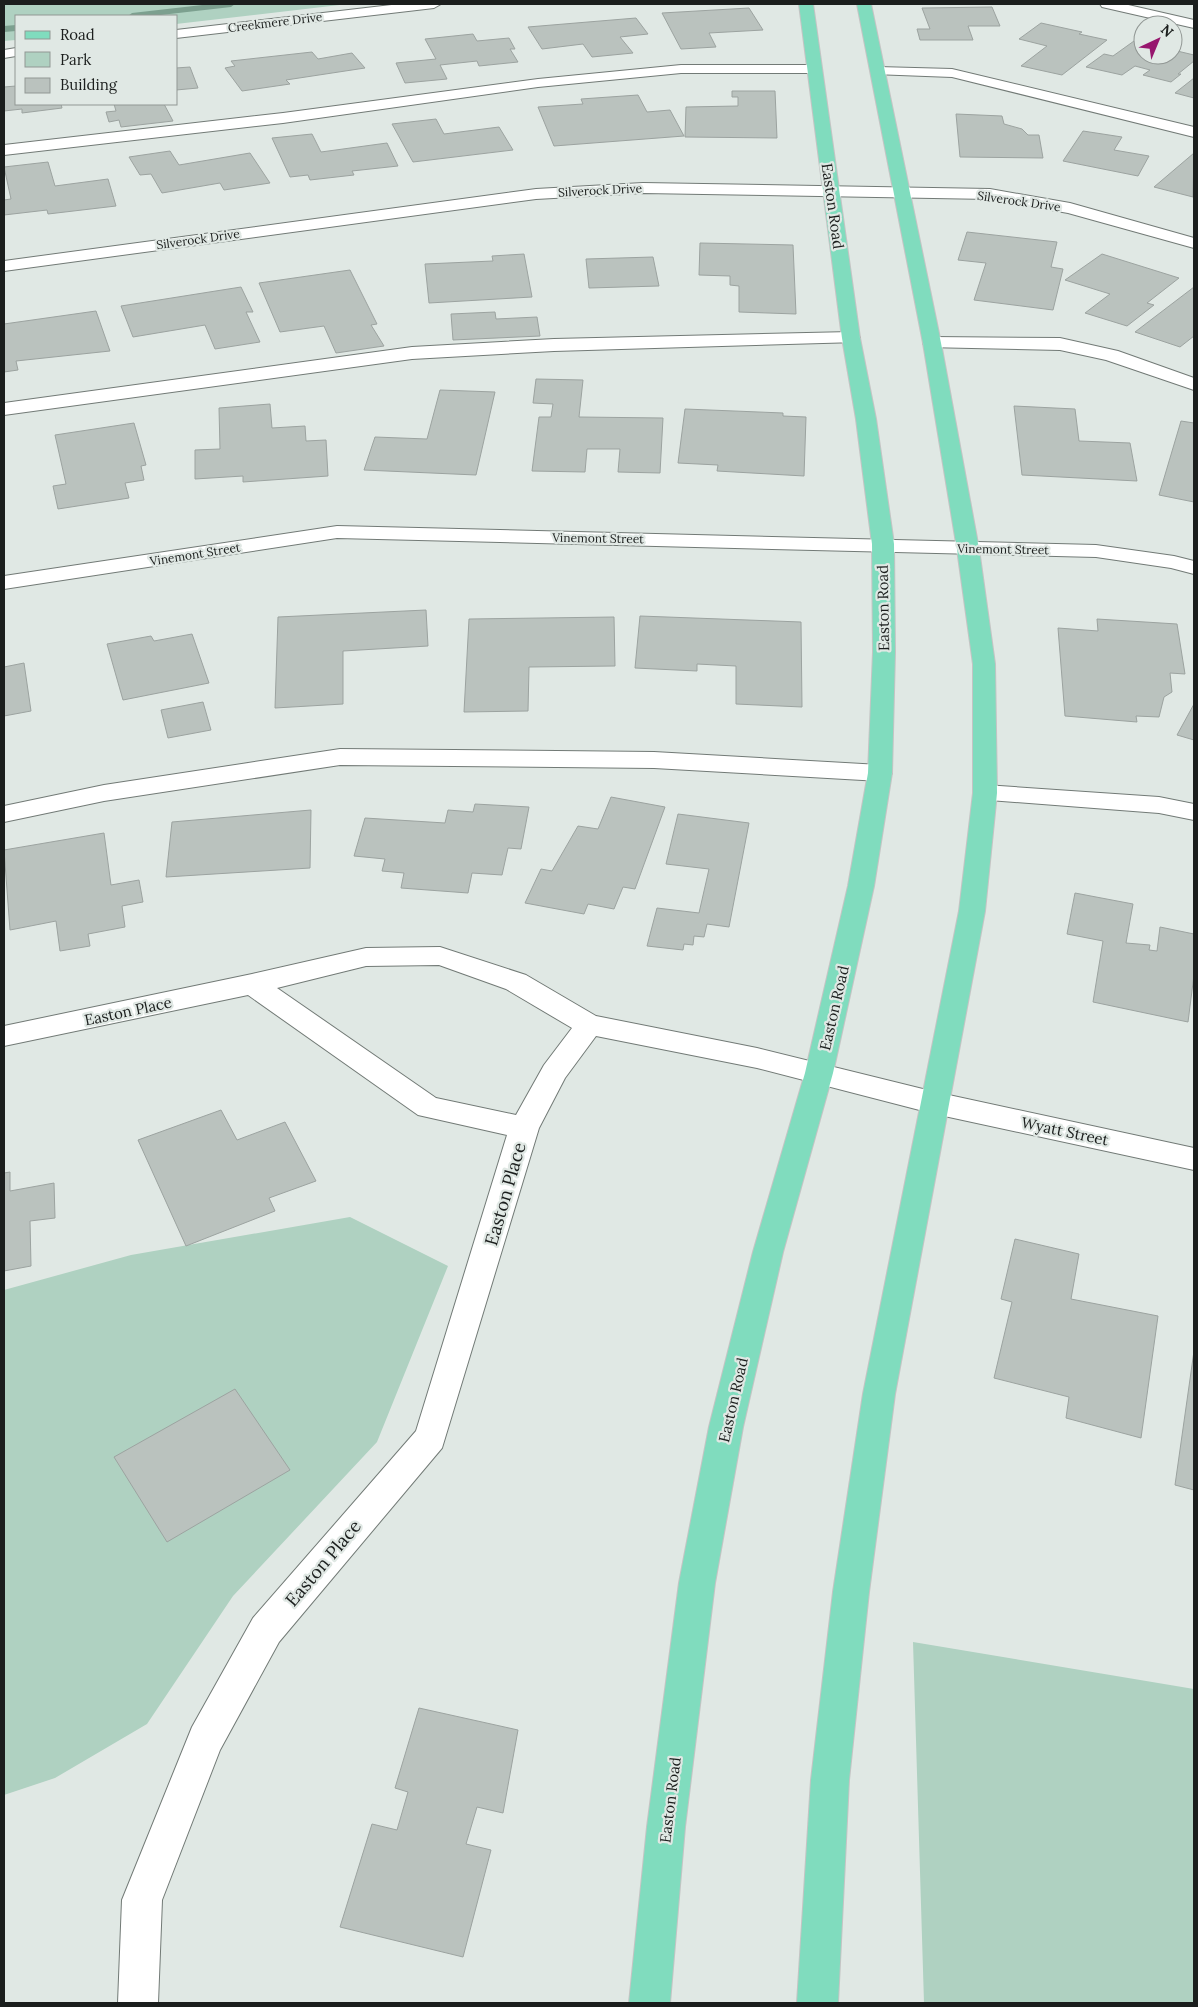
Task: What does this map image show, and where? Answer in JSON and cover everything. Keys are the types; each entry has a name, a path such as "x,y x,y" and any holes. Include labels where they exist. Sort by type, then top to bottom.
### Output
{"main road":[{"name":"Easton Road","path":"649,2003 666,1827 697,1583 726,1427 768,1252 819,1074 861,886 880,773 884,652 883,544 866,419 851,338 806,4"},
{"path":"817,2003 830,1780 851,1592 879,1394 972,911 984,793 984,664 968,549 932,343 864,4"}],"street":[{"name":"Creekmere Drive","path":"178,34 434,4"},
{"path":"1107,4 1194,24"},
{"path":"4,150 283,118 538,83 681,69 815,69"},
{"path":"878,71 952,73 1194,132"},
{"name":"Silverock Drive","path":"4,266 536,194 643,188 830,190 999,196 1070,208 1194,243"},
{"path":"4,409 412,353 554,345 851,338"},
{"path":"932,343 1060,344 1111,355 1194,384"},
{"name":"Vinemont Street","path":"4,583 337,532 883,544 968,549 1096,551 1174,562 1194,568"},
{"path":"4,814 104,793 340,758 654,760 880,773"},
{"path":"984,793 1159,805 1194,812"},
{"name":"Easton Place","path":"4,1036 252,984 366,957 440,956 516,982 589,1026 757,1058 935,1103"},
{"name":"Easton Place","path":"252,984 428,1107 524,1128"},
{"name":"Easton Place","path":"138,2003 142,1900 205,1740 266,1630 430,1438 500,1215 524,1128 554,1072 589,1026"},
{"name":"Wyatt Street","path":"935,1103 1194,1159"}],"green space":[{"path":"4,4 348,4 178,24 178,15 15,15 15,40 4,41"},
{"path":"350,1217 448,1266 377,1442 233,1596 147,1724 55,1778 4,1795 4,1290 131,1255"},
{"path":"913,1642 1194,1689 1194,2003 924,2003"}],"building":[{"path":"992,7 1000,26 968,26 973,40 920,40 917,29 930,29 922,8"},
{"path":"749,8 763,30 709,33 716,47 681,49 662,13"},
{"path":"636,18 648,34 620,37 633,53 592,57 583,44 542,49 528,27"},
{"path":"1041,23 1082,32 1079,34 1107,40 1062,75 1021,66 1047,46 1019,39"},
{"path":"473,34 477,41 509,38 515,49 510,49 518,62 479,66 477,61 440,65 447,79 405,83 396,63 436,59 425,39"},
{"path":"1133,42 1133,65 1183,65 1183,52 1194,55 1194,61 1171,82 1143,75 1150,70 1135,66 1122,75 1086,67 1104,54 1113,56"},
{"path":"312,52 318,59 352,53 365,68 286,80 290,84 242,91 225,68 235,66 231,61"},
{"path":"190,67 198,88 178,90 178,68"},
{"path":"1194,78 1194,98 1175,93"},
{"path":"15,86 15,105 61,105 62,108 22,113 22,109 4,111 4,87"},
{"path":"732,91 775,91 777,138 685,137 686,107 738,106 738,97 732,97"},
{"path":"638,95 647,112 670,110 684,136 554,146 538,107 583,104 581,99"},
{"path":"114,105 165,105 173,121 121,127 119,120 109,122 106,112 116,111"},
{"path":"956,114 1002,116 1004,124 1022,129 1028,135 1039,135 1043,158 960,157"},
{"path":"436,119 444,134 499,127 513,150 413,162 392,124"},
{"path":"1083,131 1122,137 1114,150 1149,156 1138,176 1063,161"},
{"path":"312,134 321,152 387,143 398,166 352,171 354,175 310,180 308,175 290,177 272,138"},
{"path":"170,151 179,165 250,153 270,183 224,190 220,183 162,193 151,174 140,175 129,157"},
{"path":"1194,153 1193,197 1154,187"},
{"path":"48,162 55,186 108,179 116,206 48,214 47,210 4,215 4,200 11,199 4,167"},
{"path":"967,232 1057,242 1051,267 1063,269 1053,310 974,300 986,263 958,260"},
{"path":"700,243 793,245 796,314 739,312 739,286 730,285 730,276 699,275"},
{"path":"524,254 532,297 429,303 425,264 493,261 492,256"},
{"path":"1102,254 1179,278 1147,303 1154,305 1127,326 1085,313 1110,294 1065,280"},
{"path":"653,257 659,286 589,288 586,259"},
{"path":"350,270 377,324 371,325 384,346 336,353 324,326 280,332 259,283"},
{"path":"241,287 253,312 246,312 260,342 215,349 205,325 133,337 121,306"},
{"path":"1194,287 1194,336 1180,347 1135,332"},
{"path":"96,311 110,351 16,361 18,370 4,372 4,324"},
{"path":"495,312 496,319 537,317 540,336 453,340 451,314"},
{"path":"536,379 583,380 579,417 663,418 660,473 618,472 620,449 587,449 585,472 532,471 539,417 551,417 553,404 533,403"},
{"path":"440,390 495,392 476,475 364,470 375,437 427,439"},
{"path":"270,404 272,428 305,426 306,441 326,440 328,476 243,482 243,476 195,479 195,450 220,449 219,408"},
{"path":"1014,406 1075,409 1079,441 1130,443 1137,481 1022,475"},
{"path":"685,409 783,413 783,416 806,417 804,476 717,471 718,465 678,463"},
{"path":"1181,421 1194,423 1194,502 1159,495"},
{"path":"134,423 146,465 141,466 144,480 125,483 129,498 58,509 53,486 66,484 55,435"},
{"path":"426,610 428,646 343,651 343,704 275,708 278,617"},
{"path":"640,616 801,622 802,707 736,704 736,666 697,664 697,671 635,668"},
{"path":"614,617 615,666 529,667 528,711 464,712 469,619"},
{"path":"1097,619 1177,624 1185,674 1170,673 1172,692 1164,697 1159,717 1136,716 1137,722 1065,716 1058,628 1098,631"},
{"path":"192,634 209,683 123,700 107,644 151,636 154,641"},
{"path":"24,663 31,711 4,716 4,667"},
{"path":"203,702 211,730 168,738 161,710"},
{"path":"1194,704 1194,740 1177,735"},
{"path":"611,797 665,807 635,889 623,887 614,909 588,904 584,914 525,903 541,869 552,871 578,826 598,829"},
{"path":"475,804 529,807 521,849 508,848 502,875 472,873 468,893 401,888 404,873 382,871 385,859 354,856 365,818 445,823 448,810 473,812"},
{"path":"311,810 310,868 166,877 172,822"},
{"path":"678,814 749,823 729,927 707,924 704,937 694,936 693,945 684,944 683,950 647,946 657,908 699,913 709,869 666,864"},
{"path":"104,833 111,885 139,880 143,902 122,906 125,927 88,934 90,946 60,951 56,921 10,930 4,850"},
{"path":"1075,893 1133,904 1126,943 1150,945 1149,950 1157,951 1160,927 1194,934 1194,975 1188,1022 1093,1002 1103,941 1067,934"},
{"path":"221,1110 237,1140 285,1122 316,1181 269,1198 275,1211 186,1246 138,1140"},
{"path":"10,1172 10,1191 54,1183 55,1218 30,1221 31,1266 4,1271 4,1173"},
{"path":"1015,1239 1079,1254 1071,1299 1158,1316 1141,1438 1066,1418 1069,1397 994,1378 1012,1302 1001,1299"},
{"path":"1194,1351 1194,1490 1175,1485"},
{"path":"235,1389 290,1470 167,1542 114,1457"},
{"path":"419,1708 518,1730 503,1813 477,1807 466,1844 491,1850 463,1957 340,1927 372,1824 397,1830 408,1792 395,1788"}],"waterway":[{"path":"140,15 231,4"},
{"path":"4,29 15,28"}]}
